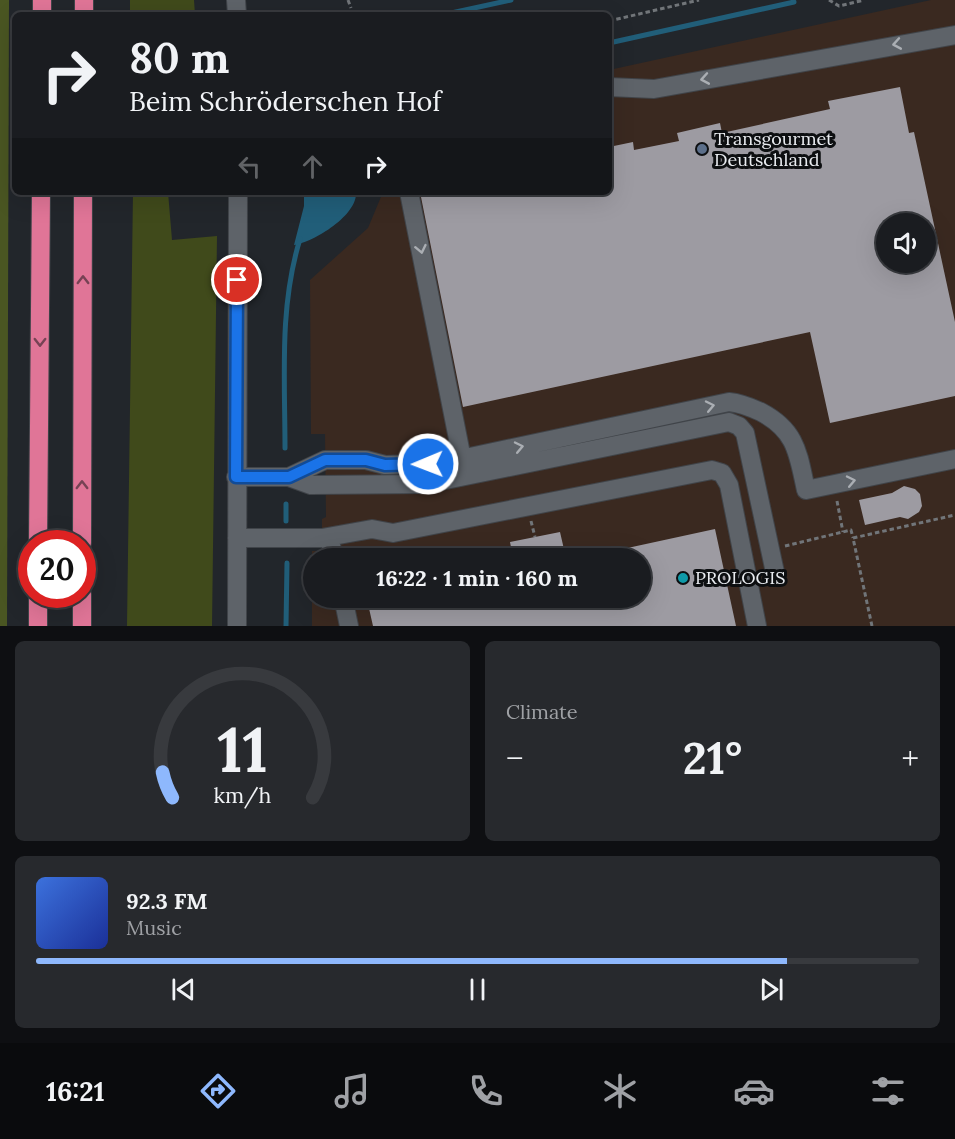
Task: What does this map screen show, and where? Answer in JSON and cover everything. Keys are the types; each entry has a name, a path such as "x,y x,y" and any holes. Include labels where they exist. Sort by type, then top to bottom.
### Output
{"highway":[{"path":"38,530 41,195"},
{"path":"82,530 83,195"},
{"path":"38,608 38,626"},
{"path":"82,608 82,626"}],"street":[{"path":"612,87 654,89 955,35"},
{"path":"237,626 238,195"},
{"path":"410,195 462,459"},
{"path":"289,477 325,460 366,460 385,465 428,464 462,459 729,402 750,407 783,426 796,447 806,490 955,459"},
{"path":"236,477 289,477 311,485 426,484 729,422 739,426 745,433 776,577"},
{"path":"237,538 329,537 372,529 393,533 712,470 722,473 729,485 757,626"},
{"path":"329,537 332,548"},
{"path":"345,608 349,626"}],"path":[{"path":"348,0 351,8"},
{"path":"612,20 699,0"},
{"path":"829,0 839,6 864,0"},
{"path":"833,485 843,532"},
{"path":"853,538 955,515"},
{"path":"770,549 851,530 872,626"}],"shaded area":[{"path":"931,0 955,0 955,626 312,626 312,608 651,608 651,548 322,548 322,519 326,517 325,434 311,434 310,280 368,228 382,195 612,195 612,69"}],"green space":[{"path":"0,0 9,0 7,626 0,626"},
{"path":"130,0 194,0 195,12 130,12"},
{"path":"133,195 168,195 172,240 217,236 212,626 127,626"}],"water":[{"path":"304,195 356,195 355,201 343,218 323,233 294,245 304,206"}],"building":[{"path":"900,87 909,133 914,132 931,213 876,213 876,273 936,273 936,234 955,322 955,396 830,423 810,332 463,407 421,195 612,195 612,146 633,142 634,150 679,141 677,133 720,123 722,133 830,109 828,101"},
{"path":"904,486 915,489 920,494 922,506 919,512 908,519 900,517 865,525 859,500 892,493"},
{"name":"PROLOGIS","path":"715,529 736,626 373,626 369,608 651,608 651,548 627,548"},
{"path":"560,532 564,548 511,548 510,542"}],"waterway":[{"path":"456,12 511,0"},
{"path":"612,42 794,2"},
{"path":"285,448 286,317 293,265 300,239"},
{"path":"286,504 286,521"},
{"path":"286,626 287,563"}],"place":[{"name":"Transgourmet Deutschland","path":"702,149"},
{"name":"PROLOGIS","path":"683,578"}],"route":[{"path":"237,280 236,477 289,477 325,460 366,460 385,465 428,464"}]}
